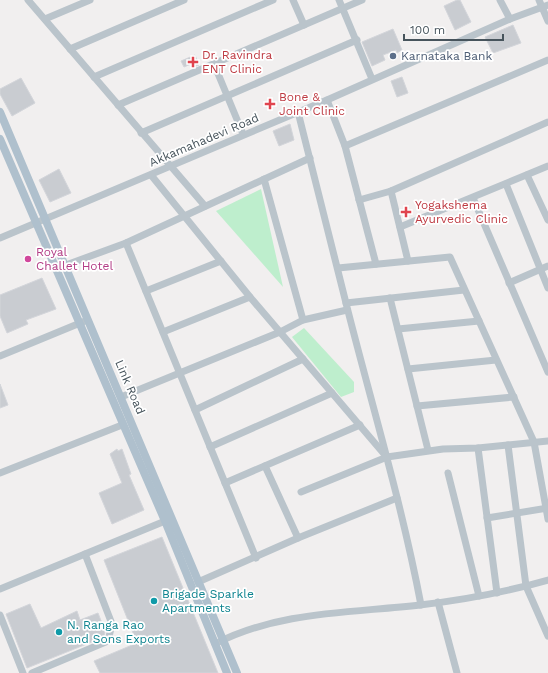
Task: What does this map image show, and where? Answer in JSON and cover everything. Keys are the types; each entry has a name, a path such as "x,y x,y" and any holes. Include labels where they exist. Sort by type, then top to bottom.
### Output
{"main road":[{"name":"Link Road","path":"0,112 89,319 121,397 168,520 198,582 237,673"},
{"path":"0,139 122,425 168,520 227,673"}],"street":[{"path":"28,0 205,206"},
{"path":"45,19 90,0"},
{"path":"70,49 184,0"},
{"path":"94,77 273,0"},
{"path":"293,0 304,25"},
{"path":"339,0 372,79"},
{"path":"118,105 362,0"},
{"path":"500,0 510,19"},
{"path":"539,0 545,6 548,21"},
{"name":"Akkamahadevi Road","path":"0,238 151,175 243,134 327,100 510,19 545,6"},
{"path":"141,133 357,40"},
{"path":"344,146 548,60"},
{"path":"214,64 243,134"},
{"path":"327,100 344,146 376,264"},
{"path":"298,112 387,457 421,604"},
{"path":"359,200 391,191 548,122"},
{"path":"66,266 126,243 310,158"},
{"path":"400,227 548,166"},
{"path":"151,175 250,297 387,457"},
{"path":"527,175 548,220"},
{"path":"264,179 303,320"},
{"path":"506,184 548,288"},
{"path":"391,191 408,261"},
{"path":"473,198 548,372"},
{"path":"126,243 256,558"},
{"path":"338,268 450,257 534,442 548,519"},
{"path":"146,291 221,261"},
{"path":"509,283 548,266"},
{"path":"121,397 280,332 303,320 347,306 390,298 464,290"},
{"path":"163,332 250,297"},
{"path":"390,298 428,450"},
{"path":"0,356 89,319"},
{"path":"398,329 479,322"},
{"path":"195,410 303,359"},
{"path":"408,369 496,360"},
{"path":"210,446 332,393"},
{"path":"417,406 514,397"},
{"path":"0,473 122,425"},
{"path":"225,483 360,425"},
{"path":"301,492 387,457 428,450 478,448 548,441"},
{"path":"508,445 526,586 548,636"},
{"path":"478,448 497,593"},
{"path":"265,466 298,538"},
{"path":"448,473 479,596"},
{"path":"198,582 256,558 298,538 397,498"},
{"path":"487,518 547,508"},
{"path":"0,589 168,520"},
{"path":"32,673 108,641 112,624 85,554"},
{"path":"215,644 272,623 304,615 438,602 497,593 548,580"},
{"path":"438,602 457,673"},
{"path":"0,615 23,673"}],"green space":[{"path":"261,189 283,287 216,211"},
{"path":"304,328 354,382 354,392 341,397 292,337"}],"building":[{"path":"460,0 471,22 455,30 444,6"},
{"path":"513,25 521,43 493,53 485,37"},
{"path":"393,29 402,50 397,53 396,50 383,55 385,60 372,66 362,42"},
{"path":"195,55 199,65 193,67 191,64 184,67 181,61"},
{"path":"402,77 408,93 397,97 391,81"},
{"path":"21,78 35,103 12,116 0,94 0,89"},
{"path":"290,124 294,140 279,146 273,131"},
{"path":"59,169 71,193 50,202 39,180"},
{"path":"42,278 56,309 26,320 28,324 7,333 0,316 0,295"},
{"path":"0,384 8,405 0,408"},
{"path":"117,449 118,451 122,449 131,474 129,475 144,510 112,524 99,493 122,483 110,454"},
{"name":"Brigade Sparkle Apartments","path":"162,537 218,673 100,673 94,661 137,643 104,560"},
{"name":"N. Ranga Rao and Sons Exports","path":"30,604 41,628 77,611 80,620 98,613 105,631 104,637 27,668 6,614"}],"place":[{"name":"Karnataka Bank","path":"393,56"},
{"name":"Dr. Ravindra ENT Clinic","path":"193,62"},
{"name":"Bone & Joint Clinic","path":"270,104"},
{"name":"Yogakshema Ayurvedic Clinic","path":"406,212"},
{"name":"Royal Challet Hotel","path":"28,259"},
{"name":"Brigade Sparkle Apartments","path":"154,601"},
{"name":"N. Ranga Rao and Sons Exports","path":"59,632"}]}
